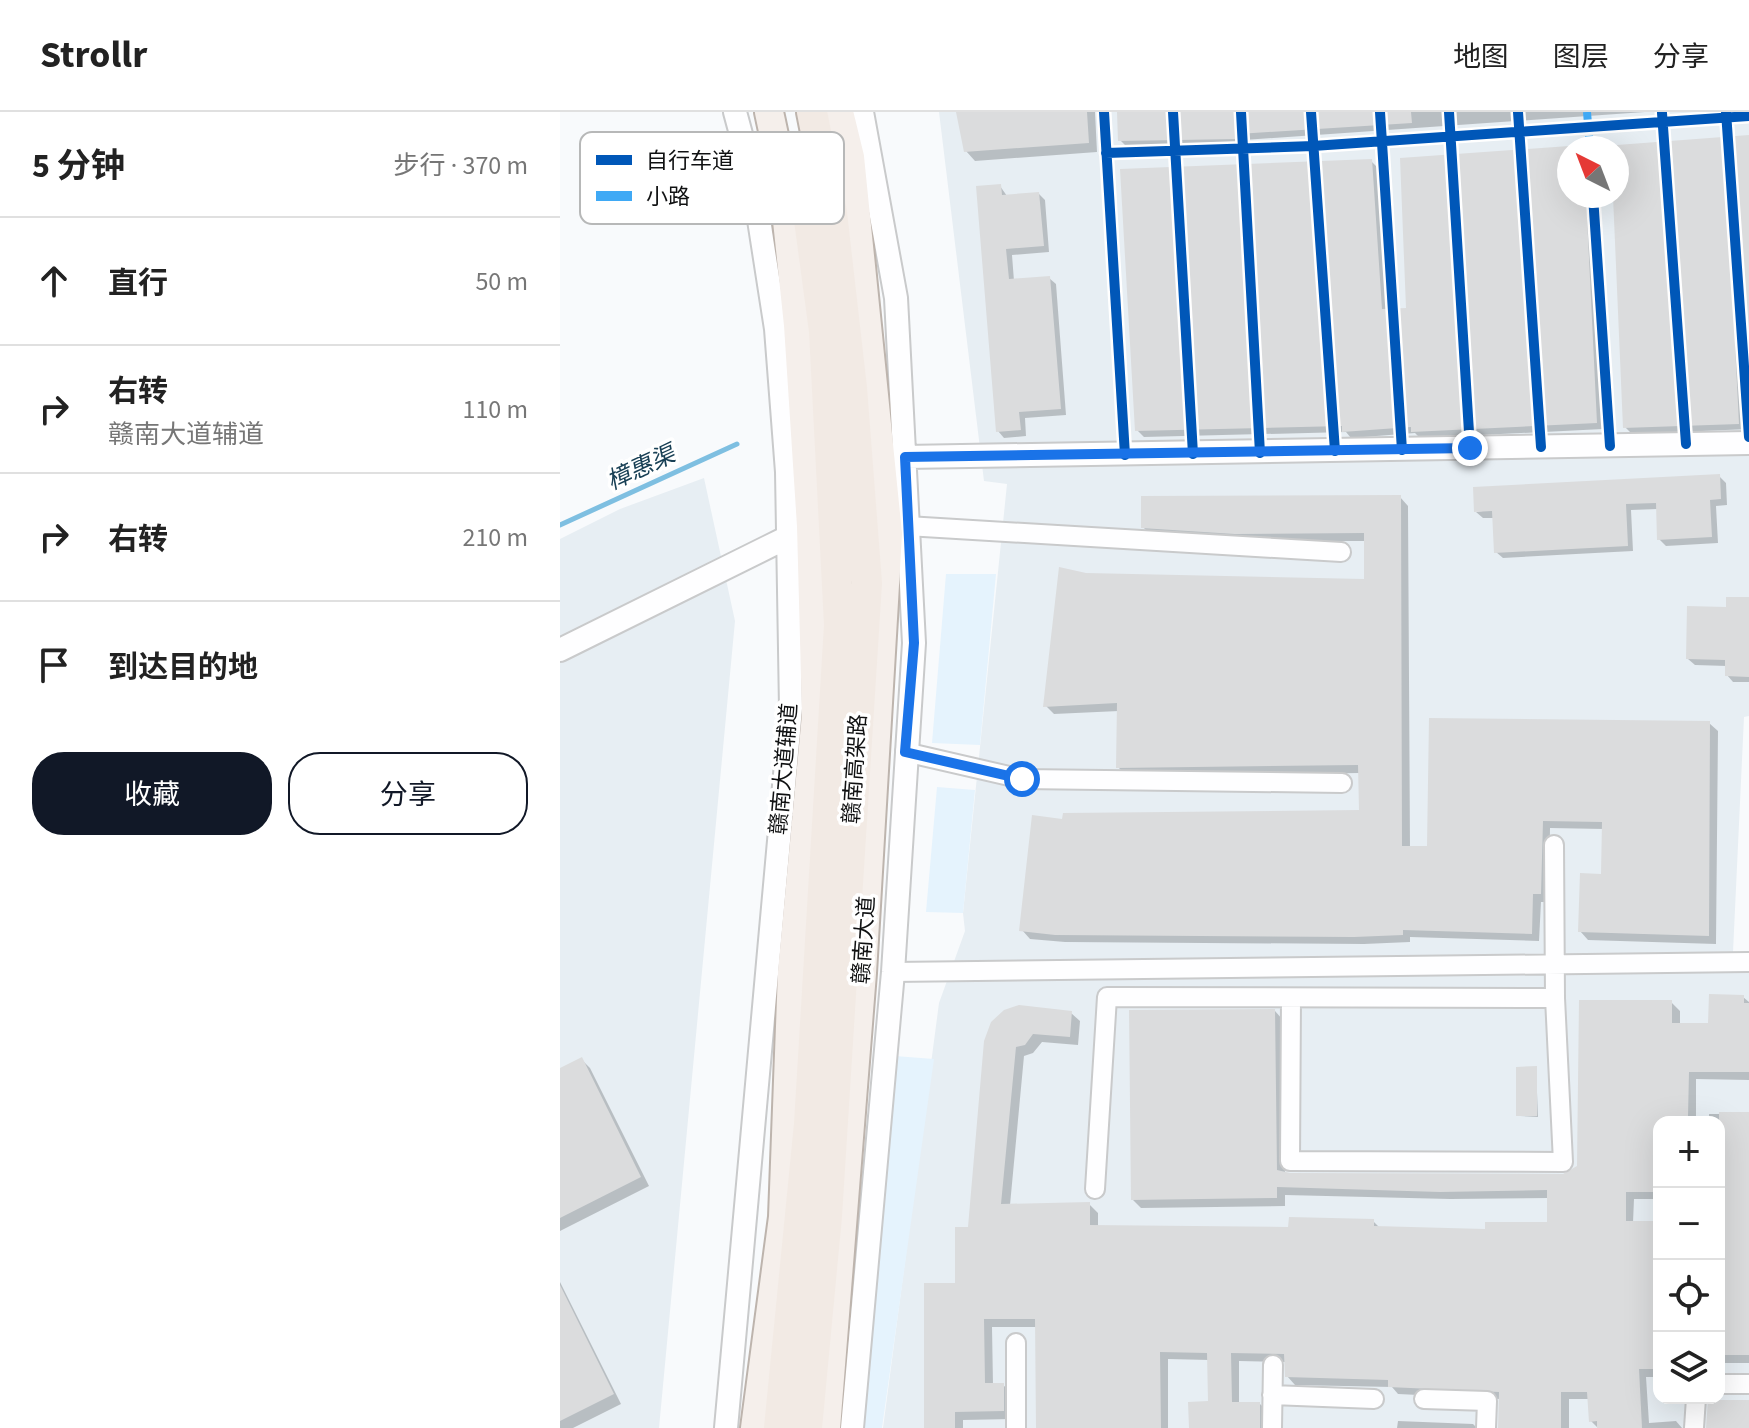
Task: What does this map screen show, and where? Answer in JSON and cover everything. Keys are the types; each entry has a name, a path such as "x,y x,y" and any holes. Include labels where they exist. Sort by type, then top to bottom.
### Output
{"highway":[{"name":"赣南高架路","path":"792,112 795,132"},
{"name":"赣南高架路","path":"812,112 816,132"},
{"name":"赣南高架路","path":"779,1428 809,1124 839,625 824,331 808,224"},
{"name":"赣南高架路","path":"807,1428 827,1216 867,583 852,388 833,224"}],"main road":[{"path":"769,112 773,132"},
{"name":"赣南大道","path":"839,112 844,132"},
{"name":"赣南大道","path":"826,1428 862,973 892,454 865,306 850,157 844,132"},
{"path":"755,1428 783,1217 792,972 816,715 787,327 784,224"}],"street":[{"path":"735,112 740,132"},
{"path":"852,1428 893,972 914,643 907,526 892,454 896,298 862,112"},
{"path":"763,224 787,327"},
{"path":"892,454 1749,443"},
{"name":"赣南大道辅道","path":"726,1428 791,708 788,537 797,466"},
{"path":"907,526 1341,552"},
{"path":"560,650 788,537"},
{"path":"905,752 1022,779 1342,783"},
{"path":"1291,998 1290,1161 1563,1162 1554,964 1554,845"},
{"path":"893,972 1749,962"},
{"path":"1095,1189 1107,997 1555,998"},
{"path":"1016,1343 1016,1428"},
{"path":"1272,1428 1273,1365"},
{"path":"1725,1384 1749,1384"},
{"path":"1272,1395 1374,1399"},
{"path":"1424,1399 1487,1401 1486,1428"},
{"path":"1694,1428 1696,1404"}],"shaded area":[{"path":"939,112 1749,112 1749,716 1744,717 1733,952 1749,953 1749,1428 883,1428 939,1003 965,931 963,913 1007,484 984,481"},
{"path":"704,478 735,621 659,1428 560,1428 560,539 620,509"},
{"path":"946,574 996,574 980,745 932,743"},
{"path":"937,787 975,790 963,913 926,912"},
{"path":"895,1056 934,1059 882,1428 860,1428"}],"building":[{"path":"956,112 1087,112 1089,143 964,152"},
{"path":"1117,112 1411,112 1412,123 1238,134 1238,139 1118,141"},
{"path":"1749,135 1749,343 1735,344 1739,424 1623,428 1614,208 1629,208 1629,144"},
{"path":"1557,147 1557,208 1587,208 1597,423 1411,432 1411,427 1342,432 1342,426 1135,431 1120,169 1372,159 1382,309 1406,308 1400,158"},
{"path":"1001,184 1002,195 1039,192 1044,246 1006,249 1009,279 1050,276 1061,409 1019,412 1021,430 996,432 976,186"},
{"path":"1720,474 1721,499 1710,500 1712,537 1657,540 1656,503 1626,504 1628,546 1494,553 1492,511 1474,512 1473,487"},
{"path":"1401,495 1402,846 1427,846 1429,718 1710,721 1709,936 1578,932 1580,873 1601,874 1602,822 1543,821 1541,894 1533,894 1532,934 1403,930 1403,935 1354,937 1055,935 1019,931 1032,815 1062,819 1063,813 1359,810 1358,765 1116,768 1117,703 1043,707 1059,567 1086,573 1364,579 1364,533 1235,534 1141,528 1141,496"},
{"path":"1726,597 1749,597 1749,677 1725,676 1725,660 1686,659 1687,606 1726,607"},
{"path":"1709,994 1744,995 1744,1003 1749,1003 1749,1072 1689,1072 1688,1116 1653,1116 1653,1192 1626,1192 1626,1221 1653,1221 1653,1369 1639,1369 1642,1428 1597,1428 1597,1421 1589,1422 1587,1392 1561,1392 1561,1428 1498,1428 1499,1392 1388,1387 1388,1380 1285,1377 1284,1354 1231,1353 1232,1402 1260,1402 1260,1428 1189,1428 1188,1402 1208,1401 1207,1353 1160,1352 1161,1428 1036,1428 1035,1319 984,1319 985,1383 1004,1383 1004,1411 955,1412 955,1428 924,1428 924,1283 955,1283 955,1227 968,1227 984,1041 991,1022 1004,1010 1019,1005 1072,1011 1070,1037 1033,1034 1025,1045 1016,1047 1001,1204 1090,1202 1090,1225 1288,1227 1289,1217 1374,1219 1374,1226 1485,1229 1485,1222 1547,1222 1547,1190 1440,1192 1277,1187 1277,1198 1131,1200 1129,1010 1275,1009 1277,1170 1290,1173 1563,1174 1577,1166 1579,1000 1672,1000 1672,1023 1708,1023"},
{"path":"582,1057 641,1177 560,1218 560,1068"},
{"path":"1537,1066 1537,1116 1516,1116 1516,1067"},
{"path":"1719,1112 1749,1112 1749,1355 1725,1355 1725,1116 1719,1116"},
{"path":"560,1285 614,1394 560,1421"},
{"path":"1749,1400 1749,1428 1706,1428 1708,1404"}],"waterway":[{"name":"樟惠渠","path":"560,525 737,444"}],"marked path":[{"path":"1587,112 1589,136"}],"cycle path":[{"path":"1104,112 1125,455"},
{"path":"1173,112 1193,454"},
{"path":"1241,112 1260,453"},
{"path":"1311,112 1335,451"},
{"path":"1380,112 1402,450"},
{"path":"1449,112 1470,448"},
{"path":"1518,112 1541,447"},
{"path":"1726,112 1749,437"},
{"path":"1662,113 1686,444"},
{"path":"1106,153 1313,146 1749,116"},
{"path":"1594,208 1610,446"}],"route":[{"path":"1022,779 905,752 914,643 905,457 1470,448"}]}
